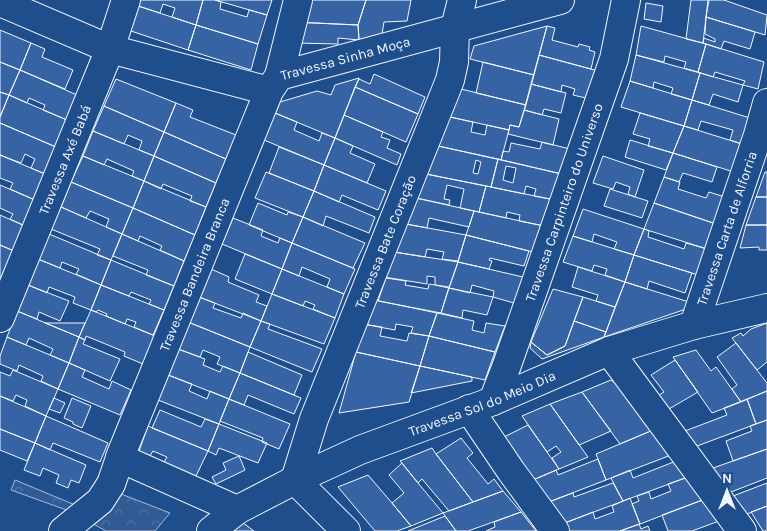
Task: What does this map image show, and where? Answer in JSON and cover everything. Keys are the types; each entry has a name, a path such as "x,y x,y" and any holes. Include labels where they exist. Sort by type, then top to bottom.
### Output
{"street":[{"name":"Travessa Axé Babá","path":"0,318 110,49 126,0"},
{"name":"Travessa Bandeira Branca","path":"64,531 100,501 111,484 274,84 298,0"},
{"name":"Travessa Bate Coração","path":"295,480 314,419 450,80 454,62 455,28 462,0"},
{"name":"Travessa Sinha Moça","path":"0,2 110,49 274,84 455,28 560,0"},
{"name":"Travessa Carpinteiro do Universo","path":"481,405 507,365 614,59 626,0"},
{"name":"Travessa Carta de Alforria","path":"694,325 767,103"},
{"name":"Travessa Sol do Meio Dia","path":"211,531 237,510 295,480 360,450 481,405 609,351 694,325 767,308"},
{"path":"609,351 742,531"},
{"path":"481,405 511,472 555,531"},
{"path":"120,458 237,510"},
{"path":"295,480 346,531"}],"green space":[{"path":"15,480 92,512 103,487 170,513 155,531 106,531 72,512 11,490"}],"building":[{"path":"137,0 203,0 196,25 172,17 175,8 163,4 160,13 135,5"},
{"path":"203,0 221,2 220,9 247,17 249,10 267,15 258,44 196,25"},
{"path":"215,0 272,0 267,15"},
{"path":"298,0 366,0 358,25 293,22"},
{"path":"366,0 411,0 407,21 384,22 382,34 359,40 358,25"},
{"path":"691,0 708,0 703,43 686,39"},
{"path":"709,0 724,0 767,15 765,35 706,17"},
{"path":"646,3 663,6 661,22 644,19"},
{"path":"135,5 196,25 188,50 128,30"},
{"path":"706,17 755,32 750,49 724,41 721,49 703,43 704,38 715,42 715,39 705,34"},
{"path":"293,22 358,25 359,40 338,38 338,44 296,43"},
{"path":"196,25 258,44 251,70 188,50"},
{"path":"547,26 555,28 552,40 578,47 579,44 590,47 589,50 595,52 591,69 539,55"},
{"path":"547,26 534,75 470,59 474,46"},
{"path":"641,26 706,44 698,72 684,68 686,62 665,56 664,62 636,55"},
{"path":"0,30 31,43 20,70 0,62"},
{"path":"31,43 45,49 42,57 73,70 65,89 20,70"},
{"path":"706,44 764,62 758,89 743,85 745,81 715,72 713,77 698,72"},
{"path":"539,55 598,71 590,99 573,95 575,89 562,85 561,92 531,84"},
{"path":"636,55 700,73 692,100 671,94 673,88 654,82 653,88 630,81"},
{"path":"0,62 20,70 9,95 0,92"},
{"path":"483,62 534,75 526,105 476,93"},
{"path":"20,70 77,95 67,120 43,110 45,105 29,98 27,103 9,95"},
{"path":"700,73 743,85 738,102 713,94 709,105 692,100"},
{"path":"374,74 425,97 418,114 355,87 359,79 370,84"},
{"path":"359,78 335,138 275,113 280,102 317,91 331,95 335,85"},
{"path":"116,79 176,103 164,132 104,106"},
{"path":"630,81 692,100 684,126 621,107"},
{"path":"531,84 566,93 561,113 544,109 542,115 524,110"},
{"path":"355,87 418,114 406,142 344,115"},
{"path":"461,89 526,105 519,127 510,125 509,130 450,117"},
{"path":"0,92 9,95 0,117"},
{"path":"9,95 67,120 56,147 0,123 0,117"},
{"path":"692,100 750,118 742,144 730,140 733,130 701,121 698,130 684,126"},
{"path":"176,103 193,110 190,117 236,135 226,159 164,132"},
{"path":"104,106 164,132 154,156 139,150 142,141 128,135 124,144 93,131"},
{"path":"524,110 559,119 553,145 508,134 510,125 519,127"},
{"path":"275,113 297,122 294,130 319,141 322,133 335,138 324,165 264,140"},
{"path":"640,113 684,126 673,153 648,146 650,139 633,134"},
{"path":"344,115 383,132 381,137 390,140 387,148 401,154 397,165 335,138"},
{"path":"450,117 473,122 471,132 485,135 487,125 509,130 501,160 438,146"},
{"path":"0,123 56,147 45,174 31,168 35,159 25,154 21,163 0,155"},
{"path":"684,126 742,144 734,172 673,153"},
{"path":"93,131 154,156 144,181 132,176 134,171 107,159 104,165 83,156"},
{"path":"164,132 226,159 216,183 154,156"},
{"path":"335,138 353,146 350,153 375,164 367,183 324,165"},
{"path":"630,140 673,153 666,170 625,157"},
{"path":"542,142 574,150 566,175 501,160 503,151 509,152 511,143 540,149"},
{"path":"438,146 498,159 491,187 426,174","holes":["476,160 481,162 478,174 473,173"]},
{"path":"279,147 324,165 314,191 269,173"},
{"path":"673,153 717,167 712,182 683,173 679,182 664,177"},
{"path":"0,155 45,174 35,200 10,189 13,183 0,178"},
{"path":"83,156 144,181 133,208 71,182"},
{"path":"154,156 216,183 206,207 190,201 192,196 163,184 161,189 144,181"},
{"path":"603,156 644,170 635,197 628,194 630,187 616,182 613,189 593,183"},
{"path":"498,159 566,175 555,200 534,196 536,189 526,186 524,194 491,187","holes":["506,166 516,168 513,183 503,180"]},
{"path":"324,165 386,191 378,210 342,195 339,202 314,191"},
{"path":"266,172 314,191 303,217 255,198"},
{"path":"765,172 767,172 767,197 756,197"},
{"path":"426,174 486,186 479,212 460,208 464,189 447,185 444,199 450,200 449,205 416,198"},
{"path":"664,177 680,182 678,189 706,198 709,192 725,197 716,224 654,203"},
{"path":"144,181 206,207 195,235 133,208"},
{"path":"71,182 133,208 122,234 106,227 109,219 90,211 86,218 61,207"},
{"path":"0,185 35,200 25,226 10,219 13,214 0,208"},
{"path":"486,186 555,200 544,226 519,221 520,215 507,212 506,218 479,212"},
{"path":"610,189 648,201 642,218 604,206"},
{"path":"314,191 375,217 369,233 326,216 323,226 303,217"},
{"path":"756,197 767,197 767,225 746,225"},
{"path":"416,198 474,211 469,227 429,218 427,228 406,224"},
{"path":"258,203 287,215 288,212 303,217 292,243 249,225"},
{"path":"654,203 716,224 707,249 644,229"},
{"path":"61,207 122,234 111,260 97,255 100,249 51,229"},
{"path":"133,208 195,235 184,261 160,250 162,246 140,236 138,241 122,234"},
{"path":"583,209 644,229 634,255 614,249 617,242 594,234 592,242 573,236"},
{"path":"474,211 544,226 533,252 466,235"},
{"path":"0,215 25,226 14,251 0,245"},
{"path":"303,217 365,243 353,268 292,243"},
{"path":"233,218 263,230 261,236 278,243 280,238 292,243 282,269 222,244"},
{"path":"406,224 466,235 458,261 442,259 444,252 427,249 425,257 394,252"},
{"path":"746,225 767,225 767,250 759,250 759,247 740,248"},
{"path":"644,229 649,231 648,237 684,249 686,243 707,249 698,275 634,255"},
{"path":"49,234 111,260 101,285 76,274 79,269 62,262 60,268 38,259"},
{"path":"122,234 184,261 174,286 146,275 148,270 113,256"},
{"path":"466,235 529,251 524,266 490,258 489,260 492,261 489,269 458,262"},
{"path":"573,236 634,255 625,282 605,275 607,269 594,265 592,271 563,262"},
{"path":"292,243 355,269 344,294 327,287 330,279 302,267 299,276 282,269"},
{"path":"0,245 14,251 3,279 0,278"},
{"path":"394,252 458,262 449,288 435,285 435,277 427,276 427,284 384,277"},
{"path":"245,254 282,269 272,294 235,279"},
{"path":"634,255 692,273 685,293 649,281 647,289 625,282"},
{"path":"38,259 101,285 91,310 73,303 75,297 49,287 47,293 28,285"},
{"path":"111,260 174,286 164,310 149,304 151,300 131,292 129,296 101,285"},
{"path":"458,262 523,277 514,303 493,297 494,291 472,285 470,293 449,288"},
{"path":"578,267 625,282 615,307 596,301 598,295 572,287"},
{"path":"211,269 229,277 228,282 259,295 256,302 267,306 261,321 199,297"},
{"path":"282,269 344,294 335,318 313,309 315,305 305,301 303,306 272,294"},
{"path":"386,278 406,281 405,285 428,289 429,284 449,287 441,313 378,301"},
{"path":"625,282 689,302 686,309 604,337"},
{"path":"28,285 69,301 60,321 39,312 37,319 17,311"},
{"path":"101,285 164,310 153,335 134,327 136,322 127,319 125,324 106,316 107,314 98,310 96,312 91,310"},
{"path":"449,288 493,297 487,315 463,310 462,318 441,313"},
{"path":"553,289 583,297 565,346 547,355 531,342"},
{"path":"272,294 335,318 324,344 261,321"},
{"path":"199,297 215,303 213,308 241,318 243,313 261,321 250,347 188,322"},
{"path":"583,297 615,307 606,332 574,321"},
{"path":"370,299 437,313 429,336 411,333 413,327 396,324 395,330 363,324"},
{"path":"91,310 155,336 143,364 124,356 125,352 86,336 85,340 79,337"},
{"path":"17,311 79,337 69,363 50,355 53,349 29,338 26,345 7,337"},
{"path":"437,313 474,321 472,330 484,333 486,323 505,326 495,352 429,336"},
{"path":"261,321 270,324 268,329 322,349 312,372 250,347"},
{"path":"574,321 606,332 604,337 542,359 530,348 531,342 547,355 565,346"},
{"path":"188,322 250,347 240,373 217,364 220,357 203,350 200,357 178,349"},
{"path":"45,323 85,323 79,337"},
{"path":"767,323 767,362 757,370 732,338 741,333 743,336 751,329"},
{"path":"363,324 382,327 380,336 407,341 409,333 429,336 420,366 356,352"},
{"path":"429,336 495,352 485,380 420,366"},
{"path":"7,337 69,363 58,389 41,381 43,376 19,365 17,371 0,364 0,356"},
{"path":"79,337 85,340 83,344 120,359 110,381 69,363"},
{"path":"736,343 767,383 767,391 741,402 732,389 737,385 717,357"},
{"path":"178,349 205,359 203,365 220,372 223,366 240,373 229,399 168,375"},
{"path":"696,350 711,371 716,367 741,402 712,413 673,357"},
{"path":"248,352 302,375 294,395 240,373"},
{"path":"356,352 420,366 409,402 339,413"},
{"path":"675,360 698,392 669,409 659,395 664,392 651,375"},
{"path":"69,363 85,370 82,377 109,389 112,381 131,390 120,415 58,389"},
{"path":"420,366 472,377 472,381 411,393"},
{"path":"13,370 58,389 46,416 25,406 27,400 16,395 13,401 0,396 0,372 10,376"},
{"path":"240,373 301,398 294,414 248,395 244,405 229,399"},
{"path":"168,375 192,384 189,391 207,399 210,391 229,399 219,424 158,400"},
{"path":"611,380 621,387 653,430 620,444 582,392"},
{"path":"767,391 767,420 756,424 747,399"},
{"path":"582,392 611,431 579,445 550,404"},
{"path":"0,396 46,416 35,443 0,429"},
{"path":"54,398 65,403 60,413 49,409"},
{"path":"72,398 91,406 82,428 64,418"},
{"path":"229,399 290,424 279,449 262,442 263,438 220,421"},
{"path":"747,399 756,424 697,446 685,431 727,415 724,408"},
{"path":"550,404 588,457 559,469 552,458 561,452 556,446 547,452 522,416"},
{"path":"160,410 201,427 205,419 219,424 208,451 152,428"},
{"path":"46,416 108,443 100,462 53,443 50,450 35,443"},
{"path":"767,420 767,449 733,461 726,441 752,431 750,426"},
{"path":"219,424 267,443 258,463 219,448 216,455 208,451"},
{"path":"528,425 559,469 533,480 500,439"},
{"path":"148,426 208,451 196,476 164,462 167,457 153,451 150,456 139,451"},
{"path":"0,429 35,443 27,461 0,450"},
{"path":"653,430 671,455 606,480 596,454"},
{"path":"461,438 473,453 467,458 488,484 494,479 503,491 473,502 436,454"},
{"path":"35,443 86,465 79,483 71,480 68,488 56,483 59,475 43,468 40,476 24,470"},
{"path":"432,448 473,502 449,511 422,479 418,483 400,461"},
{"path":"767,449 767,478 731,492 713,468"},
{"path":"239,456 245,470 216,484 212,477 226,470 223,463"},
{"path":"598,459 606,480 546,503 533,480 556,470 558,475"},
{"path":"676,461 688,477 623,501 611,478 630,470 633,478"},
{"path":"402,463 443,513 411,526 392,503 404,493 389,475"},
{"path":"368,475 411,526 397,531 375,531 338,487"},
{"path":"688,477 705,499 640,524 632,504 639,501 637,496 649,492 651,499 671,491 668,484"},
{"path":"613,483 623,501 562,524 546,503 573,493 574,497"},
{"path":"767,483 767,506 747,514 733,496"},
{"path":"503,491 521,512 468,531 456,531 443,513"},
{"path":"630,498 640,524 620,531 568,531 562,524 593,512 595,519 614,512 612,506"},
{"path":"705,499 719,521 692,531 668,531 662,515"},
{"path":"767,506 767,531 763,531 751,512"},
{"path":"521,512 536,531 486,531 495,527 494,522"},
{"path":"445,516 456,531 408,531"},
{"path":"239,520 254,531 229,531"},
{"path":"639,524 641,529 648,526 650,531 620,531"}]}
